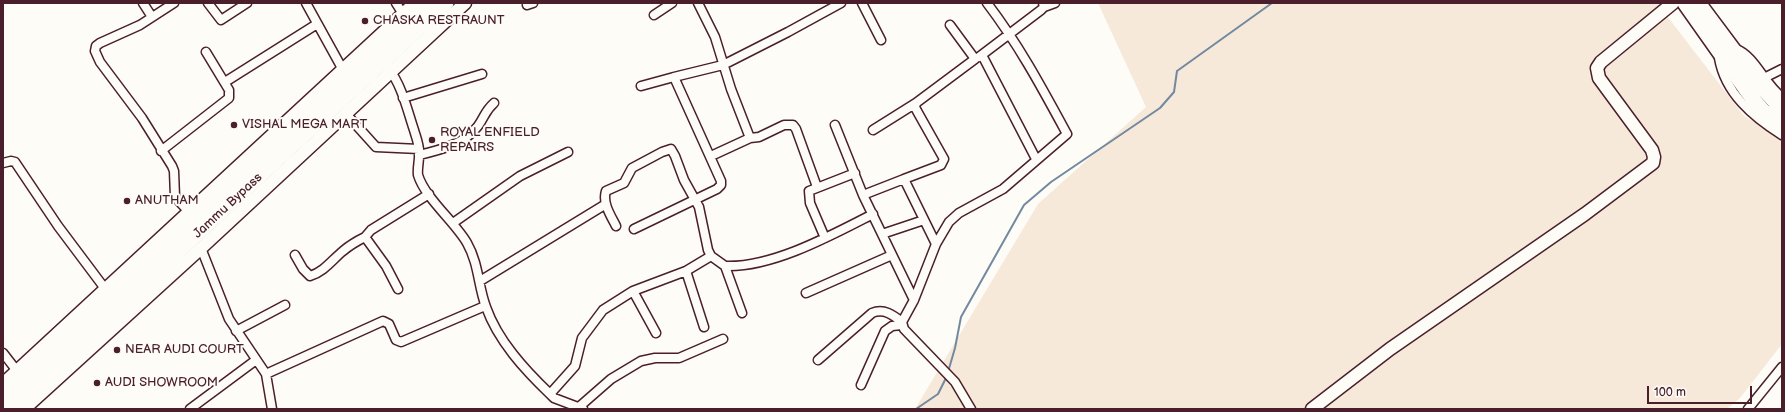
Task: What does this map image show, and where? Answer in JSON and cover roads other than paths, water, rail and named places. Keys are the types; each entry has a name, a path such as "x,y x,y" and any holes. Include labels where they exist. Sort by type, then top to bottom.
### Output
{"highway":[{"name":"Jammu Bypass","path":"3,396 430,3"},
{"name":"Jammu Bypass","path":"8,409 389,69 446,3"},
{"path":"1685,3 1724,48 1782,109"},
{"path":"1698,3 1755,102 1764,112 1782,123"}],"street":[{"path":"143,3 152,17"},
{"path":"174,3 140,25 100,43 96,46 95,51 100,62 142,118 161,151 172,166 174,172 175,197 190,213"},
{"path":"208,3 221,20 247,3"},
{"path":"306,3 343,70"},
{"path":"396,3 403,14"},
{"path":"3,384 190,213 415,3"},
{"path":"292,167 389,69 465,3"},
{"path":"654,15 672,3"},
{"path":"709,3 699,5 715,36 723,65 750,138"},
{"path":"641,86 723,65 841,3"},
{"path":"862,3 881,40"},
{"path":"861,385 885,332 892,326 902,323 914,300 936,244 953,217 1002,189 1067,134 1037,78 1010,34 987,3"},
{"path":"873,130 916,103 975,60 1010,34 1044,5 1055,3"},
{"path":"1312,409 1390,349 1585,214 1653,163 1654,157 1652,150 1599,78 1597,68 1601,62 1673,3"},
{"path":"225,82 317,24"},
{"path":"950,25 975,60"},
{"path":"1782,97 1764,78 1747,56 1741,51 1724,48 1724,77 1736,96 1753,114 1782,135"},
{"path":"161,151 230,98 229,90 225,82 206,52"},
{"path":"982,54 1036,159"},
{"path":"389,69 403,98 419,152 418,173 429,194 461,232 472,252 486,306 497,331 510,350 550,394 581,408 611,378 641,361 655,358 679,358 723,339"},
{"path":"24,409 202,251 348,116 389,69"},
{"path":"1764,78 1782,69"},
{"path":"403,98 482,74"},
{"path":"634,229 718,189 721,185 720,176 674,77"},
{"path":"348,116 376,147 419,152 449,147 463,139 478,126 486,109 494,103"},
{"path":"863,195 941,165 944,159 915,107 916,103"},
{"path":"711,156 750,138 759,137 784,125 793,125 796,129 817,187"},
{"path":"835,125 863,195 914,300"},
{"path":"616,226 606,204 606,191 624,183 632,168 668,149 673,151 684,180 702,214 708,250 711,256 725,266 742,314"},
{"path":"453,223 516,179 568,152"},
{"path":"3,163 11,160 15,162 58,226 106,290"},
{"path":"825,238 808,196 810,190 855,173"},
{"path":"904,179 936,244"},
{"path":"295,255 303,269 310,276 321,271 351,245 365,238 372,230 429,194"},
{"path":"480,281 606,204"},
{"path":"725,266 734,266 769,259 825,238 873,214"},
{"path":"882,234 924,220"},
{"path":"365,238 386,266 398,288"},
{"path":"202,251 226,312 236,331 266,374 272,409"},
{"path":"806,293 892,255"},
{"path":"550,394 575,366 582,338 602,310 633,291 686,271 711,256"},
{"path":"686,271 704,327"},
{"path":"633,291 656,333"},
{"path":"236,331 285,305"},
{"path":"266,374 383,321 389,324 396,340 401,342 486,306"},
{"path":"818,360 872,314 877,311 887,312 902,323 950,377 971,409"},
{"path":"3,353 17,371"},
{"path":"190,409 256,360"},
{"path":"1748,409 1782,367"}],"waterway":[{"path":"948,372 955,348 961,317 1024,205 1051,182 1160,108 1174,92 1177,71 1272,3"},
{"path":"916,409 938,394 947,376"}],"place":[{"name":"CHASKA RESTRAUNT","path":"365,21"},
{"name":"VISHAL MEGA MART","path":"234,125"},
{"name":"ROYAL ENFIELD REPAIRS","path":"432,140"},
{"name":"ANUTHAM","path":"127,201"},
{"name":"NEAR AUDI COURT","path":"117,350"},
{"name":"AUDI SHOWROOM","path":"97,383"}]}
